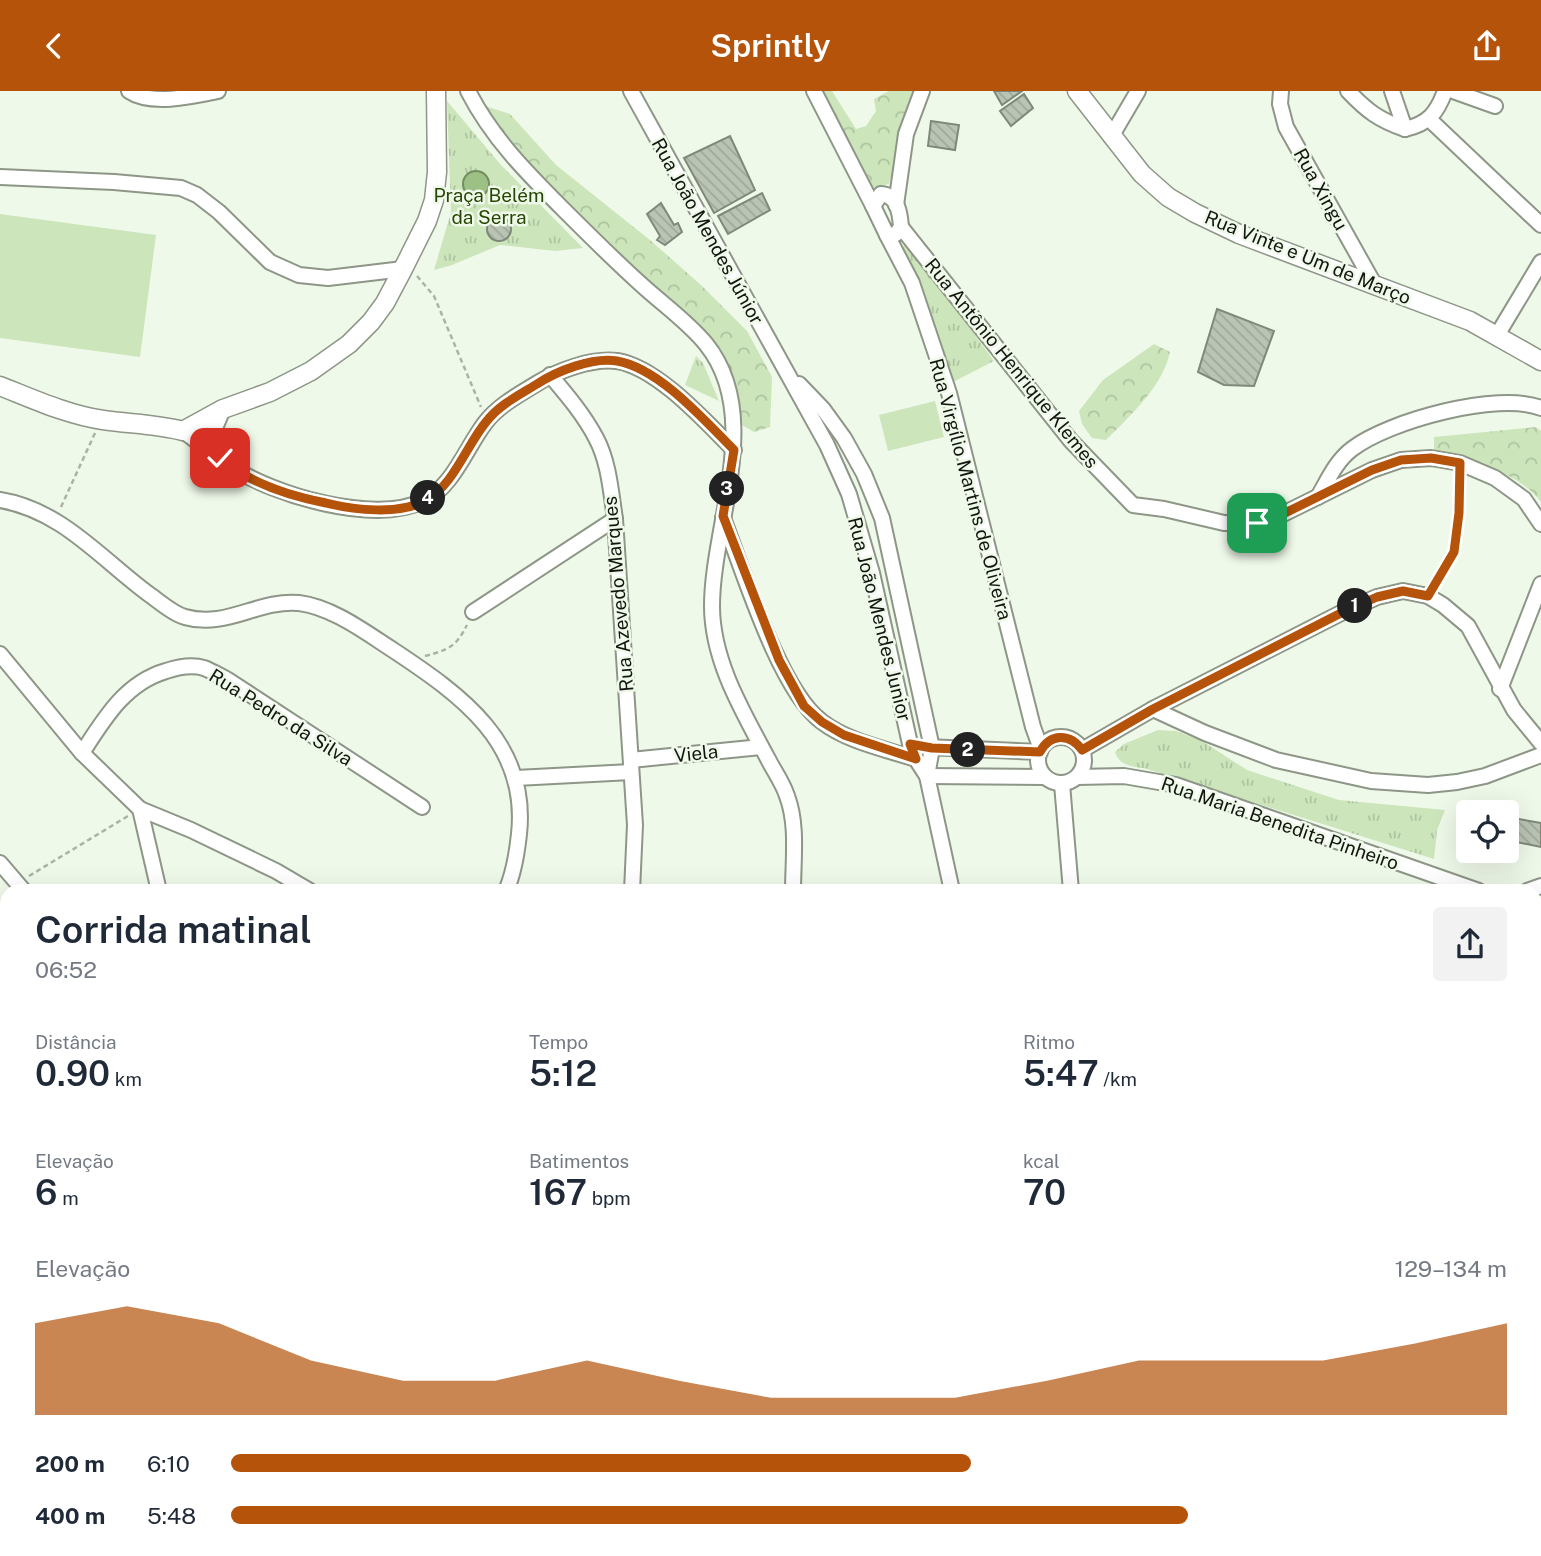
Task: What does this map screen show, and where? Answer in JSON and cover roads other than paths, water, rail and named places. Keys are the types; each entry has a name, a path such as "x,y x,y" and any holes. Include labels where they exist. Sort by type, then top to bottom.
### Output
{"main road":[{"path":"0,386 61,409 101,420 159,425 183,431 223,409 270,392 311,372 349,344 385,303 434,200 437,172 436,91"},
{"name":"Rua Vinte e Um de Março","path":"1077,91 1142,174 1168,197 1195,213 1239,234 1469,321 1541,361"}],"street":[{"path":"129,91 135,95 171,100 218,91"},
{"path":"468,91 493,134 517,163 617,263 706,344 722,372 731,403 734,450 712,605 715,637 744,715 787,796 793,821 793,884"},
{"name":"Rua João Mendes Júnior","path":"631,91 786,370"},
{"path":"814,91 873,206 881,194 888,194 897,205"},
{"path":"887,235 896,234 901,227 897,205 906,134 922,91"},
{"path":"1111,137 1138,91"},
{"name":"Rua Xingu","path":"1280,91 1280,104 1286,127 1374,284"},
{"path":"1348,91 1380,120 1405,129 1422,126 1445,91"},
{"path":"1392,91 1405,129"},
{"path":"1453,91 1495,106"},
{"path":"1429,119 1541,225"},
{"path":"0,177 181,188 197,195 219,212 270,262 299,275 327,278 404,266"},
{"name":"Rua Virgílio Martins de Oliveira","path":"873,206 912,283 949,393 1041,750"},
{"name":"Rua Antônio Henrique Klemes","path":"901,227 1071,441 1133,505 1224,523 1257,523 1277,517 1372,470 1401,460 1431,458 1460,463 1495,478 1524,499 1541,524"},
{"path":"1496,337 1541,262"},
{"path":"183,431 229,466 254,479 307,499 358,510 409,507 439,491 487,420 505,404 550,376 592,362 617,361 643,370 681,398 734,450"},
{"name":"Rua João Mendes Junior","path":"786,370 827,445 849,494 872,573 910,744 927,776 950,884"},
{"name":"Rua João Mendes Junior","path":"786,370 823,409 844,438 864,474 882,518 932,748 927,776"},
{"name":"Rua Azevedo Marques","path":"550,376 572,401 597,440 608,478 615,519 635,825 632,884"},
{"path":"1318,497 1334,468 1351,449 1385,429 1479,405 1514,402 1541,408"},
{"path":"220,458 215,428 223,409"},
{"path":"0,500 55,519 85,540 123,575 183,617 208,621 229,618 271,604 299,603 326,611 405,658 467,704 505,753 516,778 520,821 517,851 508,884"},
{"path":"723,516 779,660 804,706 822,722 844,735 916,759"},
{"path":"473,612 615,519"},
{"path":"1500,688 1541,584"},
{"path":"1082,750 1153,709 1343,612 1377,597 1403,591 1428,596 1468,626 1500,688 1541,743"},
{"path":"0,655 82,753 140,809 251,859 297,884"},
{"name":"Rua Pedro da Silva","path":"82,753 106,716 134,685 174,668 203,668 228,680 422,807"},
{"path":"1153,709 1205,733 1276,759 1371,781 1428,785 1457,782 1485,776 1541,755"},
{"path":"927,776 1045,777 1062,784 1077,777 1084,765 1082,750 1078,744 1066,737 1052,739 1041,750 1039,767 1045,777"},
{"path":"910,744 932,748 1041,750"},
{"name":"Viela","path":"516,778 631,766 761,747"},
{"name":"Rua Maria Benedita Pinheiro","path":"1077,777 1124,776 1176,785 1459,884"},
{"path":"1062,784 1070,884"},
{"path":"140,809 157,884"},
{"path":"0,863 19,884"}],"park label":[{"name":"Praça Belém da Serra","path":"489,206"}]}
